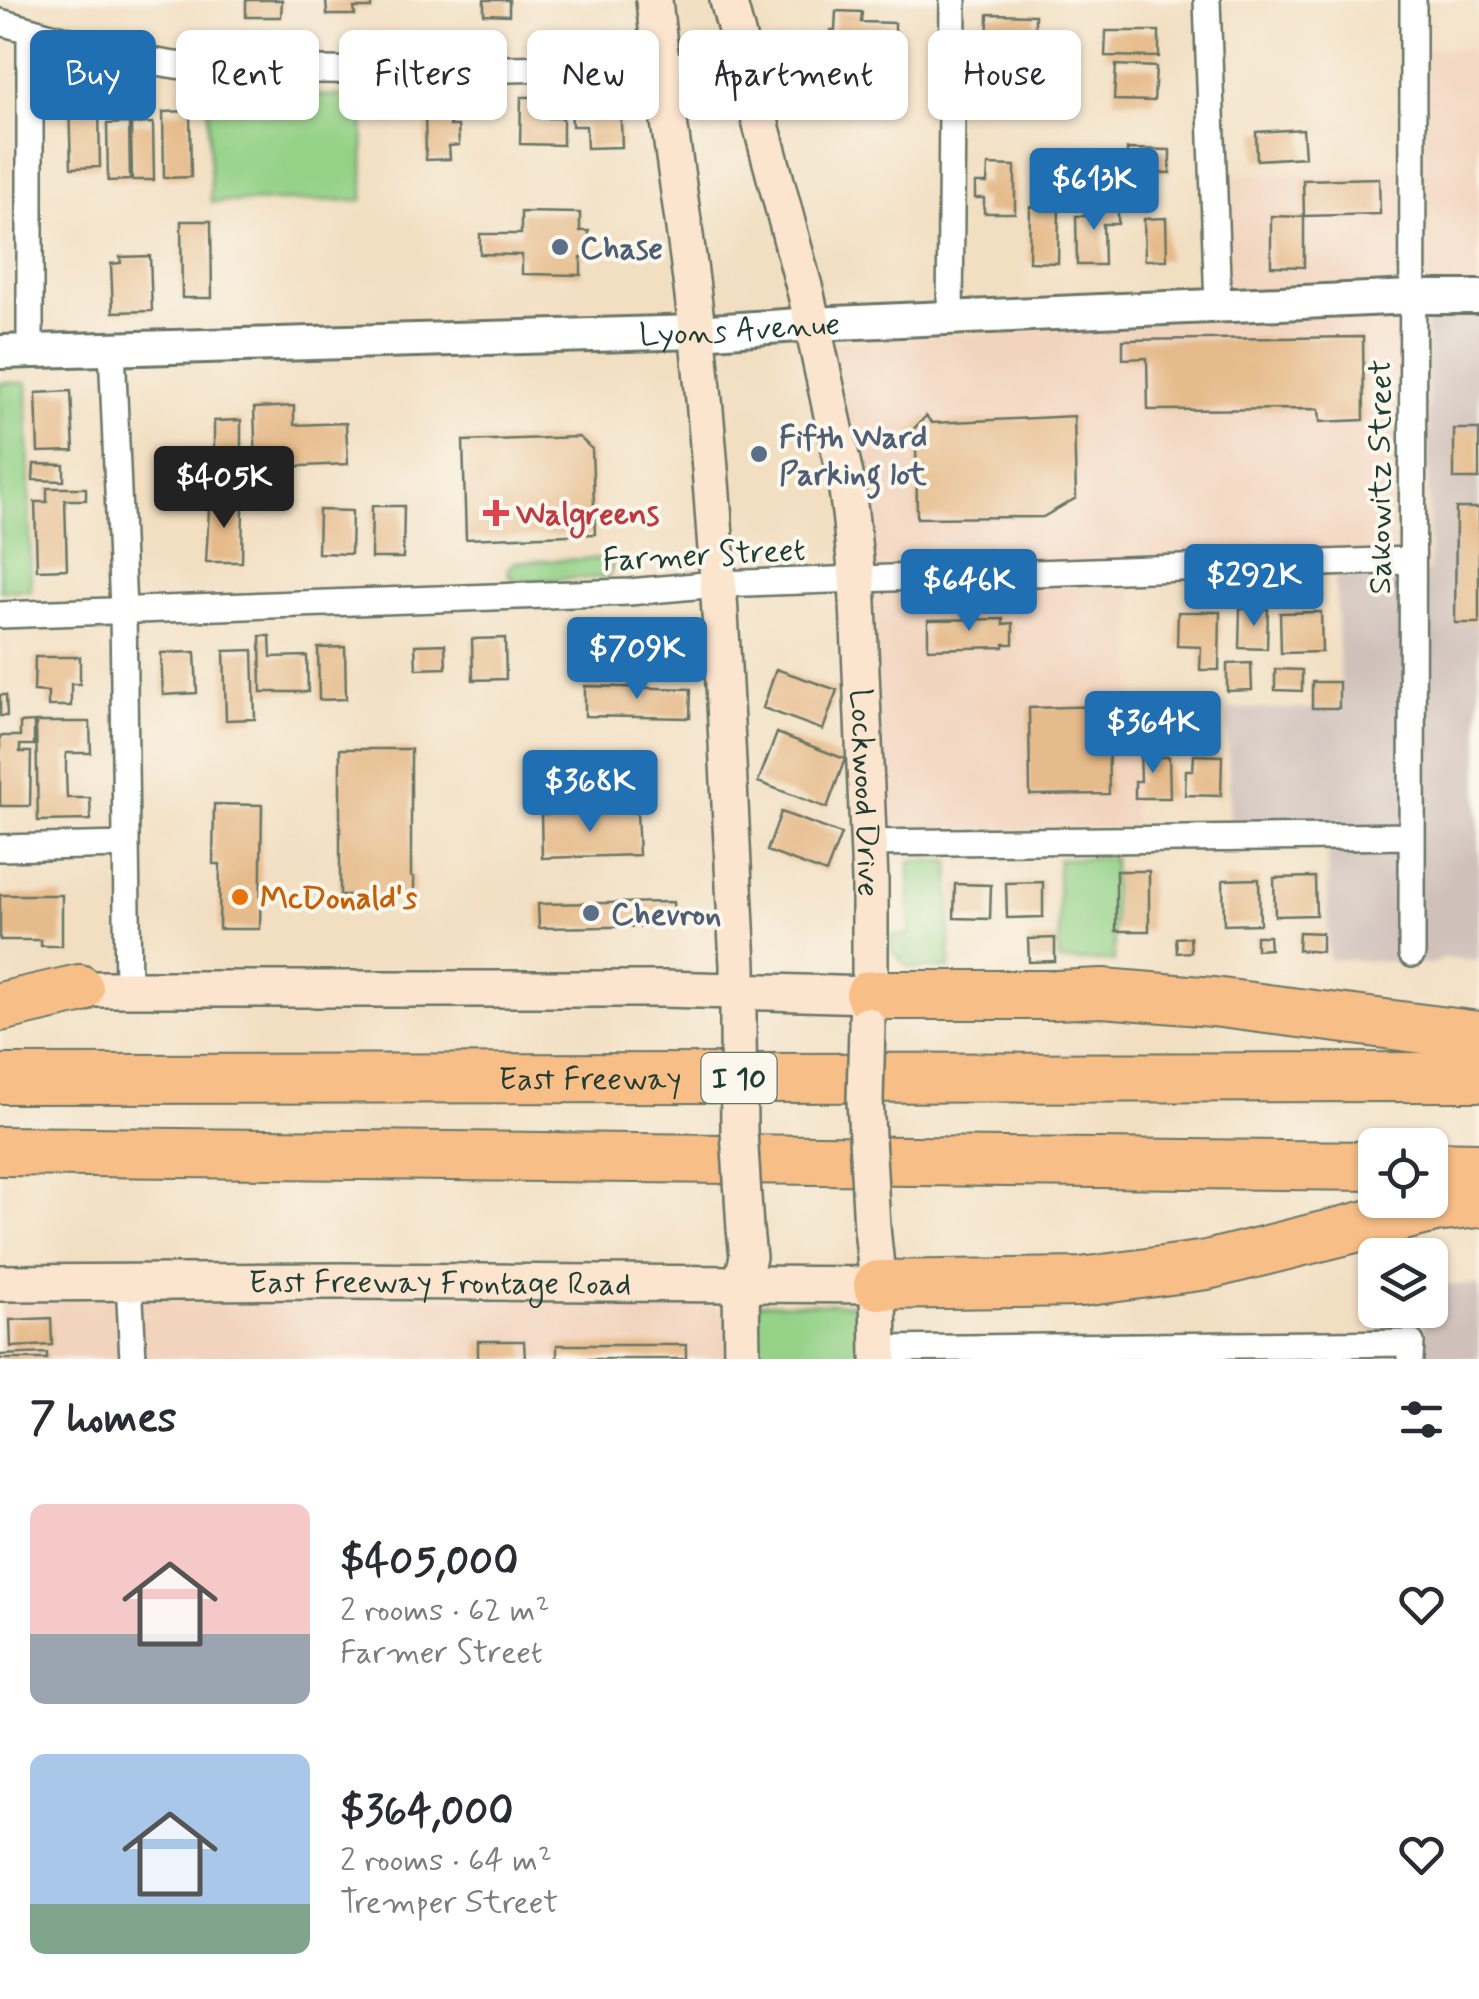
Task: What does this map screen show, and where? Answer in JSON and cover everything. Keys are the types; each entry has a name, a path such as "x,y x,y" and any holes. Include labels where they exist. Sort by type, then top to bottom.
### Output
{"highway":[{"path":"0,1007 80,989"},
{"path":"868,1010 1103,993 1213,1002 1479,1036"},
{"name":"East Freeway","path":"0,1079 1479,1077"},
{"path":"0,1151 1358,1166"},
{"path":"1448,1166 1479,1167"},
{"path":"878,1286 1082,1282 1206,1264 1435,1208 1479,1202"}],"main road":[{"path":"654,0 697,332 717,584 738,1010 741,1179 748,1257 741,1285 742,1359"},
{"name":"Lockwood Drive","path":"728,0 736,30"},
{"name":"Lockwood Drive","path":"760,120 845,475 857,579 868,843 864,1100 878,1286 879,1354"},
{"path":"0,988 646,989 738,1010 868,1010"},
{"name":"East Freeway Frontage Road","path":"0,1283 878,1286"}],"street":[{"path":"950,318 952,0"},
{"path":"1208,0 1218,306"},
{"name":"Sakowitz Street","path":"1412,0 1412,954"},
{"path":"0,22 30,30 15,352"},
{"path":"156,62 220,70 679,66"},
{"name":"Lyons Avenue","path":"15,352 697,332 1479,296"},
{"path":"112,348 122,610 128,988"},
{"name":"Farmer Street","path":"0,615 629,592 717,584 1412,560"},
{"path":"868,843 1412,836"},
{"path":"0,848 125,845"},
{"path":"130,1281 133,1359"},
{"path":"879,1354 1410,1351"}],"shaded area":[{"path":"1425,49 1479,49 1479,310 1429,437 1430,573 1132,585 1134,827 877,830 828,342 1229,317 1223,177 1424,167"},
{"path":"1427,310 1479,310 1479,960 1442,958 1434,964 1328,959 1328,825 1230,824 1227,709 1342,709 1335,577 1430,572"},
{"path":"1448,1285 1479,1285 1479,1359 1424,1359 1424,1328 1448,1328"},
{"path":"0,1298 694,1298 728,1317 734,1359 0,1359"}],"green space":[{"path":"339,95 339,120 364,120 363,200 211,202 209,120 319,120 319,96"},
{"path":"0,383 27,383 31,590 0,591"},
{"path":"608,558 613,565 608,577 518,581 509,577 508,568 515,562"},
{"path":"1113,858 1114,961 1059,961 1058,859"},
{"path":"910,861 950,861 950,968 909,968 891,950 891,935 910,935"},
{"path":"761,1303 856,1304 859,1359 756,1359"}],"building":[{"path":"246,0 282,0 281,17 246,17"},
{"path":"326,0 371,0 371,8 354,8 355,15 327,15"},
{"path":"484,0 509,0 509,15 484,14"},
{"path":"836,11 862,12 861,22 895,23 895,30 835,30"},
{"path":"988,14 1035,15 1035,30 988,30"},
{"path":"1106,31 1159,31 1159,57 1105,56"},
{"path":"1116,65 1156,67 1154,101 1114,100"},
{"path":"521,97 527,97 527,120 563,120 563,145 520,144"},
{"path":"163,112 176,112 176,120 190,120 191,177 164,178"},
{"path":"70,120 99,120 100,167 71,168"},
{"path":"425,120 450,120 450,126 458,126 459,145 449,146 450,159 426,160"},
{"path":"572,120 621,120 622,147 587,148 586,126 572,126"},
{"path":"129,123 130,180 108,181 107,124"},
{"path":"153,123 154,180 132,180 131,124"},
{"path":"1303,129 1305,157 1257,160 1256,132"},
{"path":"1127,149 1170,150 1170,173 1127,172"},
{"path":"988,165 1015,166 1015,213 984,213 984,198 975,198 975,183 987,183"},
{"path":"1379,178 1380,214 1304,216 1303,180"},
{"path":"1118,202 1118,224 1103,224 1104,265 1077,265 1076,216 1094,216 1093,203"},
{"path":"1030,207 1059,207 1058,263 1029,262"},
{"path":"521,212 580,213 580,231 589,231 589,257 581,257 581,275 522,274 522,255 480,254 480,234 521,234"},
{"path":"1271,216 1304,217 1304,267 1271,266"},
{"path":"1166,218 1167,260 1145,260 1144,219"},
{"path":"181,221 211,221 212,298 182,298"},
{"path":"150,256 152,311 113,312 111,264 121,263 120,257"},
{"path":"1363,337 1364,420 1320,422 1319,409 1148,410 1147,358 1123,359 1123,340"},
{"path":"71,391 74,451 38,452 36,393"},
{"path":"294,406 294,425 346,423 348,464 256,468 254,408"},
{"path":"926,416 932,423 1074,416 1076,498 1043,517 917,518 916,440 909,434"},
{"path":"241,420 241,468 214,468 214,421"},
{"path":"1454,429 1479,429 1479,479 1454,479"},
{"name":"Walgreens","path":"579,437 592,449 595,534 466,539 463,441"},
{"path":"34,464 64,465 64,481 33,480"},
{"path":"47,488 86,488 86,500 65,500 67,569 37,570 35,502 47,502"},
{"path":"210,492 226,493 226,507 243,507 242,562 206,562"},
{"path":"372,506 404,506 403,558 371,558"},
{"path":"1456,508 1479,508 1479,623 1455,623"},
{"path":"319,510 352,511 351,554 318,553"},
{"path":"1240,609 1268,609 1267,649 1239,648"},
{"path":"1178,612 1220,612 1219,670 1200,670 1201,647 1177,646"},
{"path":"1321,612 1322,652 1281,653 1280,613"},
{"path":"1003,619 1003,624 1013,623 1013,644 928,649 928,620"},
{"path":"260,636 270,636 271,657 307,656 308,692 261,692"},
{"path":"505,638 506,679 473,680 472,639"},
{"path":"445,644 446,668 416,669 415,645"},
{"path":"345,647 346,699 319,700 318,648"},
{"path":"253,650 255,719 226,720 224,651"},
{"path":"195,652 197,693 163,695 161,653"},
{"path":"35,657 80,657 80,684 71,684 71,706 48,706 48,692 34,691"},
{"path":"1251,663 1252,690 1227,691 1227,664"},
{"path":"776,669 837,690 823,730 763,708"},
{"path":"1275,669 1302,670 1302,691 1275,690"},
{"path":"1312,682 1339,682 1339,708 1312,708"},
{"path":"585,686 691,689 690,718 585,716"},
{"path":"0,695 6,695 7,716 0,716"},
{"path":"1108,706 1109,794 1030,795 1029,708"},
{"path":"1170,713 1183,713 1183,738 1170,738"},
{"path":"34,722 34,745 20,745 20,752 31,752 30,806 0,806 0,736 20,736 20,723"},
{"path":"36,722 90,722 91,753 66,753 66,771 67,798 90,798 91,820 38,821"},
{"path":"777,733 845,759 827,808 758,782"},
{"path":"1140,748 1152,748 1152,757 1169,757 1170,798 1135,798 1135,781 1141,781"},
{"path":"340,749 411,749 414,895 340,895"},
{"path":"1194,755 1222,756 1221,796 1185,795 1186,770 1193,770"},
{"name":"McDonald's","path":"214,804 262,805 260,929 219,929 220,864 213,864"},
{"path":"637,812 639,855 542,858 541,814"},
{"path":"781,812 841,834 826,873 767,851"},
{"path":"1116,871 1149,871 1149,931 1116,931"},
{"path":"1315,877 1316,915 1275,916 1274,878"},
{"path":"1259,879 1260,924 1224,925 1223,880"},
{"path":"1043,882 1043,917 1007,918 1006,883"},
{"path":"955,884 991,885 990,919 954,918"},
{"path":"0,895 62,895 62,946 41,946 41,940 0,940"},
{"path":"673,902 674,926 539,928 538,904"},
{"path":"1299,932 1322,933 1322,952 1298,950"},
{"path":"1256,936 1269,936 1270,949 1256,950"},
{"path":"1190,937 1191,952 1177,953 1176,938"},
{"path":"1055,938 1055,961 1029,962 1028,939"},
{"path":"51,1318 52,1345 11,1347 10,1320"},
{"path":"478,1341 524,1341 525,1359 478,1359"},
{"path":"557,1345 686,1345 686,1359 557,1359"},
{"path":"47,1353 47,1359 0,1359 0,1355"}],"place":[{"name":"Chase","path":"560,247"},
{"name":"Fifth Ward Parking lot","path":"759,454"},
{"name":"Walgreens","path":"496,513"},
{"name":"McDonald's","path":"240,897"},
{"name":"Chevron","path":"591,913"}]}
